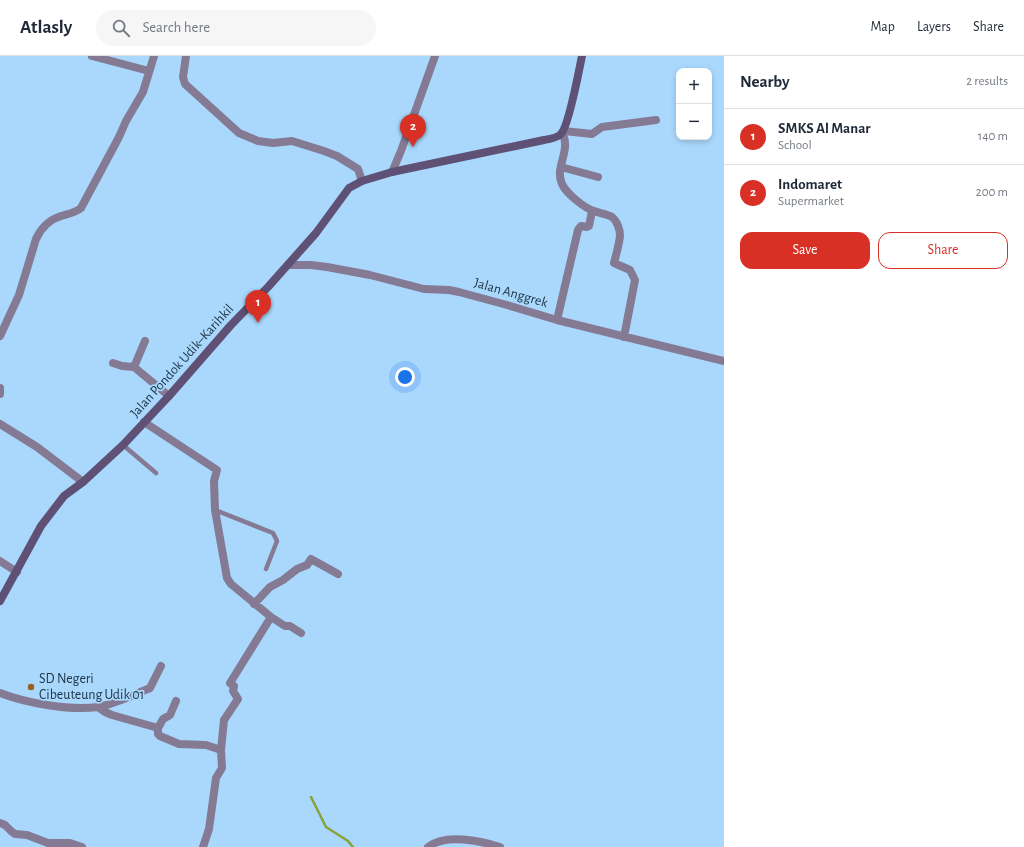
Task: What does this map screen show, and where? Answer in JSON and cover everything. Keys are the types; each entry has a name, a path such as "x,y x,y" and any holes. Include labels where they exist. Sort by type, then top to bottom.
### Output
{"street":[{"path":"92,56 149,71"},
{"path":"0,336 19,294 39,232 49,222 75,212 81,208 119,138 126,121 143,92 154,56"},
{"path":"186,56 184,77 185,84 239,133 258,141 292,141 337,156 358,169 362,181"},
{"path":"392,172 401,152 435,56"},
{"path":"582,56 568,118 563,132 565,151 559,174 563,186 577,200 592,211 612,217 617,223 620,236 614,263 630,270 635,280 624,337"},
{"path":"563,132 592,134 602,127 656,120"},
{"name":"Jalan Pondok Udik–Karihkil","path":"0,600 17,572 41,526 64,496 83,482 123,445 169,396 231,325 316,233 349,188 362,181 392,172 554,138 563,132"},
{"path":"561,167 598,177"},
{"path":"557,320 578,230 581,226 589,226 592,211"},
{"name":"Jalan Anggrek","path":"288,265 311,265 326,267 370,275 424,289 454,291 557,320 724,361"},
{"path":"134,367 145,341"},
{"path":"112,363 134,367 169,396"},
{"path":"0,388 0,394"},
{"path":"144,422 217,470 214,481 216,510 227,578 231,584 271,617 284,626 290,626 301,633"},
{"path":"0,424 37,447 83,482"},
{"path":"254,604 270,587 283,580 297,569 307,565 311,559 338,574"},
{"path":"0,561 17,572"},
{"path":"203,847 208,829 216,778 222,768 221,750 224,720 238,699 233,691 234,686 230,682 271,617"},
{"path":"0,693 33,703 82,708 98,707 150,688 161,666"},
{"path":"176,701 170,715 163,719 158,728 158,734 179,744 206,745 221,750"},
{"path":"98,707 112,715 158,728"},
{"path":"0,823 5,825 15,834 27,836 48,843 70,843 82,847"},
{"path":"428,847 437,842 467,839 484,841 500,847"}],"lane":[{"path":"123,445 156,473"},
{"path":"216,510 273,533 277,541 266,569"}],"waterway":[{"path":"311,797 326,827 348,841 353,847"}],"place":[{"name":"Indomaret","path":"413,147"},
{"name":"SMKS Al Manar","path":"258,323"},
{"name":"SD Negeri Cibeuteung Udik 01","path":"31,687"}]}
